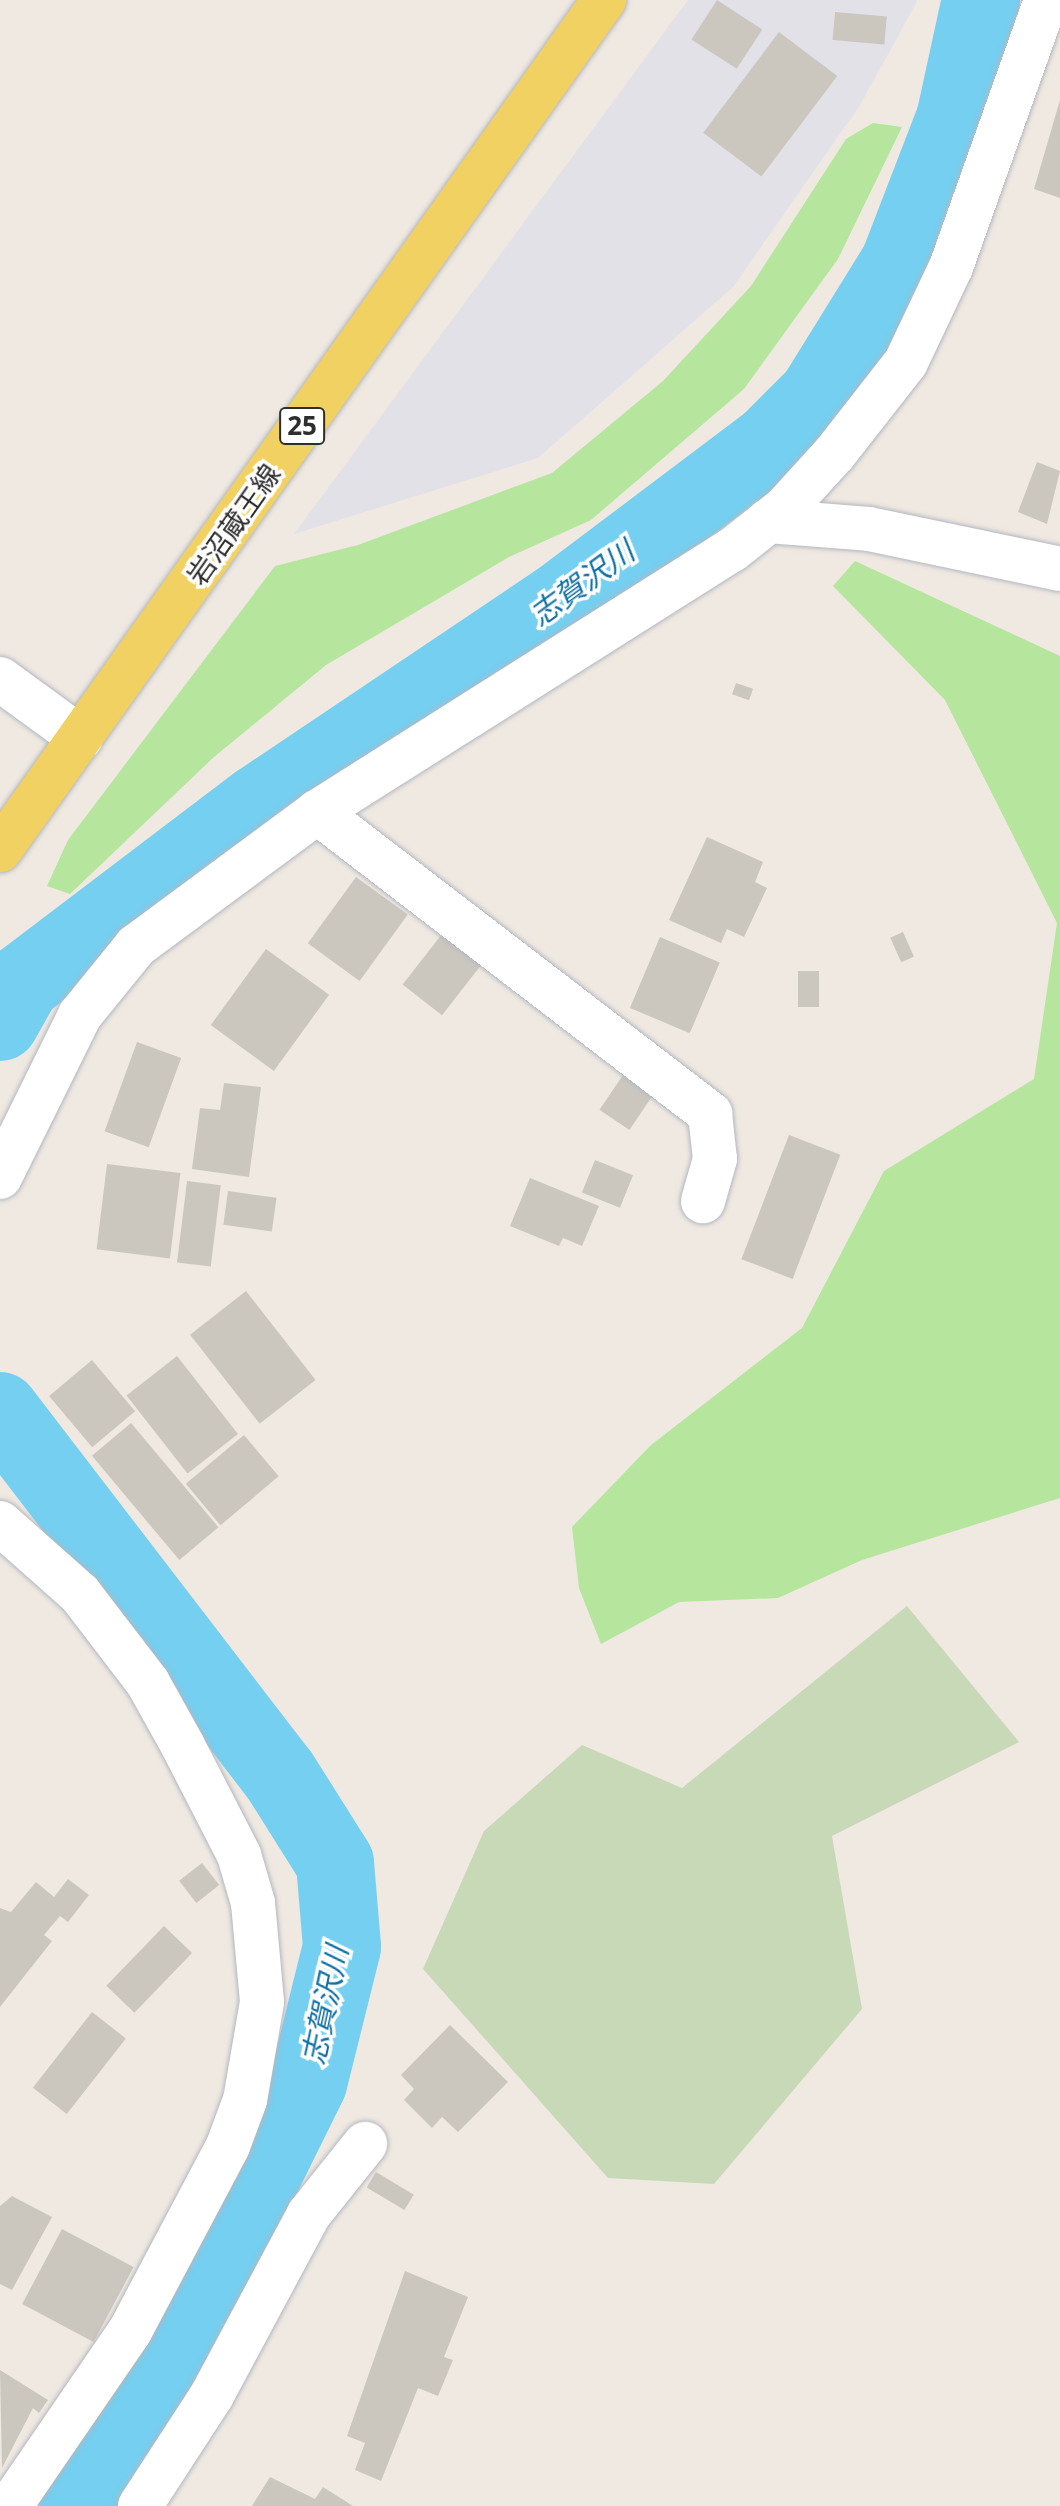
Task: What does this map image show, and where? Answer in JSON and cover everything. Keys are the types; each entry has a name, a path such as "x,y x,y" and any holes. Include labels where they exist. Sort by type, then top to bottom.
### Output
{"main road":[{"name":"岩沼蔵王線","path":"0,850 604,0"}],"street":[{"path":"0,1177 80,1015 108,976 158,928 317,812 768,521 906,362 951,267 1046,0"},
{"path":"768,521 869,529 1060,569"},
{"path":"0,679 81,738"},
{"path":"317,812 710,1114 715,1159 703,1201"},
{"path":"0,1523 80,1594 148,1683 183,1746 239,1855 253,1903 262,2002 245,2100 228,2146 130,2331 10,2506"},
{"path":"140,2506 212,2395 309,2214 365,2144"}],"shaded area":[{"path":"688,0 918,0 860,105 733,287 538,458 294,534"}],"green space":[{"path":"873,123 902,127 838,259 744,389 591,520 509,557 326,665 214,757 70,894 47,886 68,840 275,566 358,545 552,473 663,381 751,286 846,139"},
{"path":"855,561 1060,656 1060,1498 862,1560 778,1598 679,1602 601,1644 579,1588 572,1527 651,1445 802,1328 884,1171 1034,1079 1057,923 945,700 833,586"},
{"path":"907,1606 1019,1742 832,1836 862,2009 714,2184 608,2178 423,1969 484,1831 582,1745 682,1788"}],"building":[{"path":"717,0 762,29 737,69 691,39"},
{"path":"835,12 887,17 884,44 833,40"},
{"path":"779,32 837,76 761,177 703,133"},
{"path":"1060,100 1060,198 1034,189"},
{"path":"1037,462 1060,471 1047,524 1018,512"},
{"path":"736,683 753,689 749,700 732,694"},
{"path":"707,837 763,862 755,882 767,888 744,937 727,929 721,943 669,920"},
{"path":"356,877 408,915 360,981 308,943"},
{"path":"903,932 914,957 901,962 890,938"},
{"path":"442,934 481,965 442,1015 403,984"},
{"path":"660,937 720,962 690,1033 630,1008"},
{"path":"266,949 329,995 274,1071 211,1025"},
{"path":"798,971 819,971 819,1007 798,1007"},
{"path":"137,1042 181,1058 149,1147 105,1131"},
{"path":"623,1075 653,1095 629,1130 600,1110"},
{"path":"224,1083 261,1087 249,1177 192,1169 200,1108 220,1110"},
{"path":"789,1135 840,1155 793,1279 741,1259"},
{"path":"595,1160 633,1175 620,1208 582,1192"},
{"path":"107,1164 180,1173 170,1258 97,1249"},
{"path":"530,1178 599,1206 582,1246 563,1238 559,1246 510,1226"},
{"path":"187,1181 221,1185 211,1267 177,1262"},
{"path":"228,1191 277,1198 272,1231 223,1225"},
{"path":"246,1291 316,1380 260,1424 190,1335"},
{"path":"177,1356 238,1434 188,1473 127,1395"},
{"path":"92,1360 135,1411 92,1447 49,1396"},
{"path":"131,1423 218,1527 179,1560 92,1456"},
{"path":"244,1435 279,1476 220,1525 186,1484"},
{"path":"202,1863 219,1885 196,1903 179,1881"},
{"path":"68,1879 89,1895 68,1922 60,1916 44,1935 52,1941 0,2007 0,1908 11,1912 36,1882 54,1897"},
{"path":"164,1926 192,1953 134,2013 106,1986"},
{"path":"92,2012 126,2038 67,2114 33,2088"},
{"path":"450,2025 508,2082 458,2132 442,2117 432,2128 404,2100 414,2089 401,2075"},
{"path":"376,2172 414,2195 404,2210 367,2187"},
{"path":"12,2196 52,2217 12,2290 0,2284 0,2206"},
{"path":"62,2229 134,2267 94,2342 22,2304"},
{"path":"405,2271 468,2297 444,2357 453,2360 438,2396 418,2388 381,2481 355,2470 365,2443 347,2436"},
{"path":"0,2370 48,2400 39,2413 33,2408 2,2468"},
{"path":"270,2477 315,2499 323,2487 353,2506 252,2506"}],"waterway":[{"name":"志賀沢川","path":"0,1022 22,983 258,804 559,602 771,442 817,396 899,264 955,119 981,0"},
{"name":"志賀沢川","path":"0,1411 279,1774 335,1863 342,1947 308,2083 154,2394 77,2506"}]}
